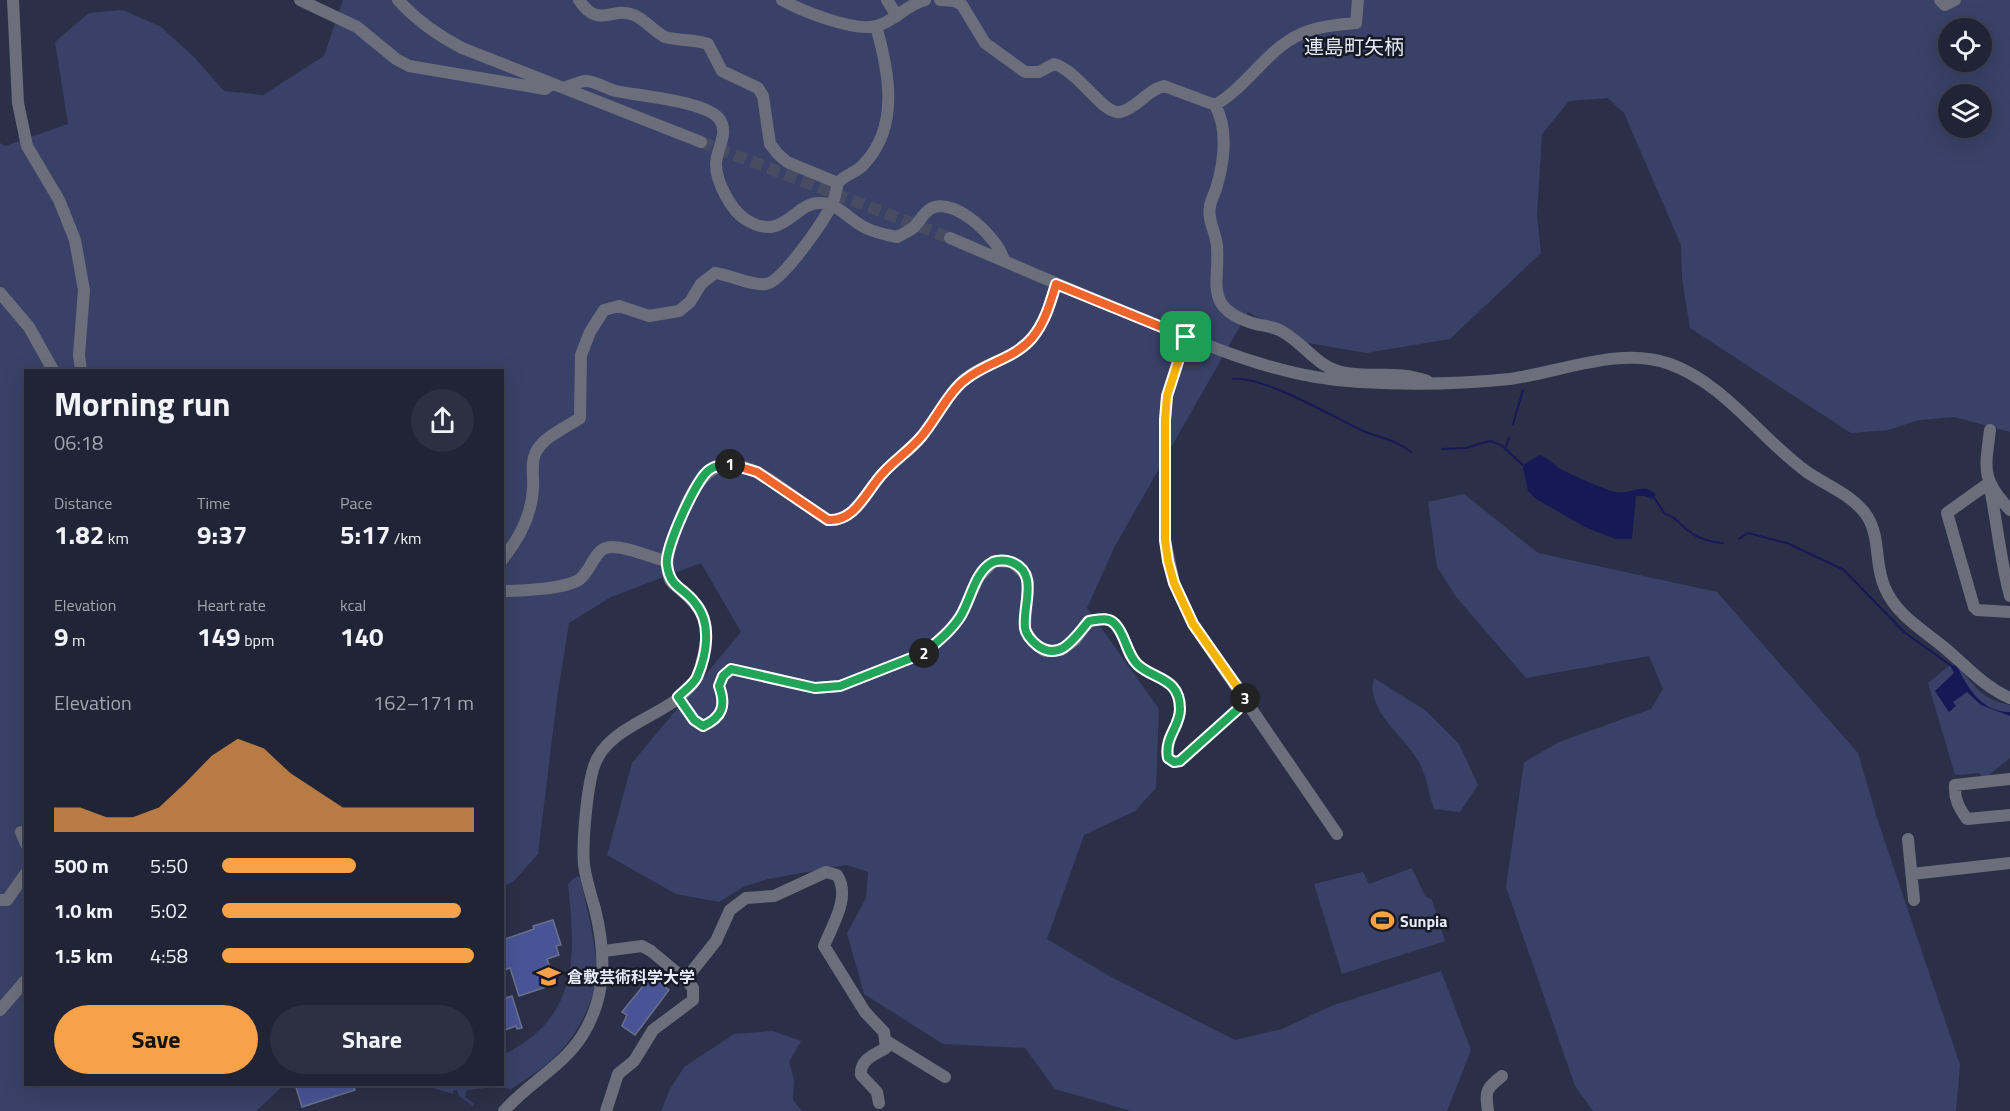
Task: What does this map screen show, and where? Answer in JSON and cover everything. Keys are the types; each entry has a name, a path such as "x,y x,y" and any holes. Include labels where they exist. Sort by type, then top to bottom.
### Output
{"street":[{"path":"13,0 18,103 27,146 59,200 75,240 84,290 79,355 81,369"},
{"path":"300,0 357,27 396,59 409,66 545,89 586,81 613,91 665,98 709,111 720,119 724,131 716,162 719,178 731,204 743,218 758,226 774,227 817,202 832,205 864,228 897,237 914,227 933,207 945,206 974,220 1002,251 1004,261"},
{"path":"398,0 412,16 436,34 462,48 700,142"},
{"path":"579,0 590,13 596,16 623,13 633,15 665,37 698,40 708,44 722,71 758,88 763,96 771,144 778,154 787,162 838,183"},
{"path":"782,0 817,17 860,28 876,26 897,16 910,4 925,0"},
{"path":"887,0 897,16"},
{"path":"940,0 955,1 962,5 985,43 1024,72 1039,72 1054,64 1064,67 1076,75 1106,109 1116,112 1123,111 1156,88 1164,86 1215,105 1221,116 1224,134 1216,188 1210,207 1211,225 1218,245 1215,285 1225,308 1250,323 1282,331 1326,368 1346,374 1408,374 1437,384"},
{"path":"1215,105 1231,96 1274,53 1301,34 1329,26 1356,23 1358,0"},
{"path":"1940,0 1945,6 1955,0"},
{"path":"504,558 517,542 526,520 533,493 532,463 537,450 548,439 580,418 581,355 590,332 604,310 619,306 649,316 679,311 690,302 701,284 715,273 732,275 754,284 768,284 784,273 832,205 838,183 844,176 866,163 879,144 887,124 888,84 885,56 876,26"},
{"path":"950,238 1186,337 1244,358 1317,378 1359,382 1437,384 1512,378 1617,359 1655,360 1692,375 1708,385 1806,471 1846,495 1858,506 1867,516 1872,527 1877,541 1883,585 1894,604 1986,686 2010,698"},
{"path":"504,1111 513,1100 555,1066 581,1037 600,998 604,951 584,866 583,840 594,766 604,748 678,697 696,679 706,639 705,618 695,602 669,580 666,561 684,508 707,471 724,464 739,465 757,472 828,520 837,521 854,511 884,472 920,438 964,380 985,366 1017,353 1031,339 1043,323 1056,284"},
{"path":"0,293 29,327 52,369"},
{"path":"1186,337 1167,396 1165,420 1165,540 1174,583 1193,624 1337,834"},
{"path":"1990,430 1985,471 1999,533 2002,567 2010,596"},
{"path":"1989,483 2010,510"},
{"path":"1989,483 1947,513 1974,607 1977,610 2010,612"},
{"path":"504,591 571,583 582,578 601,550 610,546 666,561"},
{"path":"678,697 694,720 703,726 713,722 723,708 723,697 719,686 723,676 731,669 815,688 840,686 924,653 950,630 961,615 986,567 994,561 1005,560 1020,567 1028,582 1025,629 1033,642 1045,651 1061,650 1075,640 1089,621 1106,619 1115,624 1130,655 1138,665 1171,683 1178,697 1180,711 1166,747 1168,758 1174,762 1180,761 1247,701"},
{"path":"2010,779 1955,785 1955,794 1959,808 1967,819 2010,815"},
{"path":"1908,839 1914,900"},
{"path":"1912,874 2010,863"},
{"path":"685,980 716,941 730,910 746,898 774,896 826,872 837,875 843,884 844,893 824,946 865,1012 884,1032 886,1048 864,1061 860,1067 861,1075 877,1092 879,1103"},
{"path":"0,900 7,900 24,876"},
{"path":"604,951 642,946 693,988 693,1000 653,1029 634,1060 618,1074 606,1111"},
{"path":"0,1010 24,982"},
{"path":"885,1040 945,1077"},
{"path":"1488,1111 1485,1094 1489,1087 1502,1076"}],"shaded area":[{"path":"343,0 2010,0 2010,432 1954,417 1919,420 1888,430 1851,433 1690,328 1682,279 1681,245 1624,113 1608,98 1569,101 1542,134 1537,215 1541,253 1450,339 1366,353 1297,341 1248,312 1114,548 1087,608 1159,709 1156,788 1135,811 1084,835 1047,939 1111,977 1235,1040 1282,1029 1331,1006 1441,971 1471,1050 1447,1111 1131,1111 1055,1089 1025,1048 943,1044 864,994 847,933 866,898 868,872 847,865 768,879 743,887 719,902 676,894 607,855 632,763 741,632 701,563 611,597 569,623 557,698 538,854 513,882 504,886 504,369 24,369 24,1086 283,1086 256,1111 0,1111 0,143 5,146 68,124 55,42 89,13 123,10 161,27 194,57 224,91 263,95 324,56"},
{"path":"1539,455 1564,471 1611,491 1647,489 1656,495 1652,499 1636,496 1632,539 1615,539 1585,527 1536,499 1528,491 1523,468 1525,464"},
{"path":"1464,494 1538,553 1717,592 1858,753 1877,818 1960,1065 1956,1111 1593,1111 1575,1086 1506,887 1524,762 1559,742 1651,709 1663,689 1649,656 1526,678 1457,598 1437,567 1428,502"},
{"path":"1956,664 1984,695 2010,705 2010,758 1984,779 1979,773 1955,775 1928,683 1949,666"},
{"path":"1956,664 1976,697 1991,708 2010,712 2010,716 1981,705 1967,692 1953,702 1956,706 1949,712 1935,691 1954,673 1951,667"},
{"path":"1374,678 1425,710 1459,744 1478,785 1460,812 1434,809 1420,764 1388,723 1375,702"},
{"name":"Sunpia","path":"1412,868 1425,896 1432,900 1445,941 1342,974 1314,884 1363,872 1369,884"},
{"path":"577,876 580,877 591,928 596,973 590,1003 576,1030 558,1054 510,1090 504,1086 504,1054 528,1040 546,1023 559,1004 567,983 572,937 568,884"},
{"path":"773,1031 801,1041 789,1062 794,1080 793,1100 802,1111 661,1111 670,1089 684,1067 734,1034"},
{"path":"426,1086 504,1086 467,1090 465,1097 474,1104 473,1106 459,1096 457,1090 453,1091 453,1094"}],"building":[{"path":"553,920 561,945 556,946 559,955 547,959 552,975 546,976 549,986 519,996 510,968 504,970 504,939 534,929 533,926"},
{"path":"651,976 669,990 635,1035 622,1026 627,1015 622,1012"},
{"path":"512,996 522,1028 517,1029 516,1026 504,1030 504,998"},
{"path":"296,1086 354,1086 355,1090 302,1107"}],"waterway":[{"path":"1233,379 1246,380 1279,390 1361,430 1399,444 1411,452"},
{"path":"1513,424 1523,390"},
{"path":"1505,449 1509,438"},
{"path":"1442,449 1466,448 1490,441 1501,445 1525,467"},
{"path":"1653,496 1665,514 1675,519 1694,535 1723,543"},
{"path":"1739,539 1748,533 1787,543 1844,570 1904,632 1953,667"}],"tunnel":[{"path":"701,142 950,238"}],"place":[{"name":"Sunpia","path":"1382,921"},
{"name":"倉敷芸術科学大学","path":"549,977"}],"district":[{"name":"連島町矢柄","path":"1354,46"}],"route":[{"path":"1056,284 1186,337 1167,396 1165,420 1165,540 1168,561 1174,583 1193,624 1247,701 1180,761 1174,762 1168,758 1166,747 1180,711 1178,697 1171,683 1138,665 1130,655 1115,624 1106,619 1089,621 1075,640 1061,650 1045,651 1033,642 1025,629 1028,593 1026,575 1020,567 1005,560 994,561 986,567 961,615 950,630 924,653 840,686 815,688 731,669 723,676 719,686 723,697 723,708 719,716 713,722 703,726 694,720 678,697 696,679 706,639 705,618 695,602 669,580 666,561 684,508 707,471 724,464 739,465 757,472 812,511 828,520 837,521 854,511 884,472 920,438 964,380 985,366 1017,353 1031,339 1043,323 1056,284"}]}
